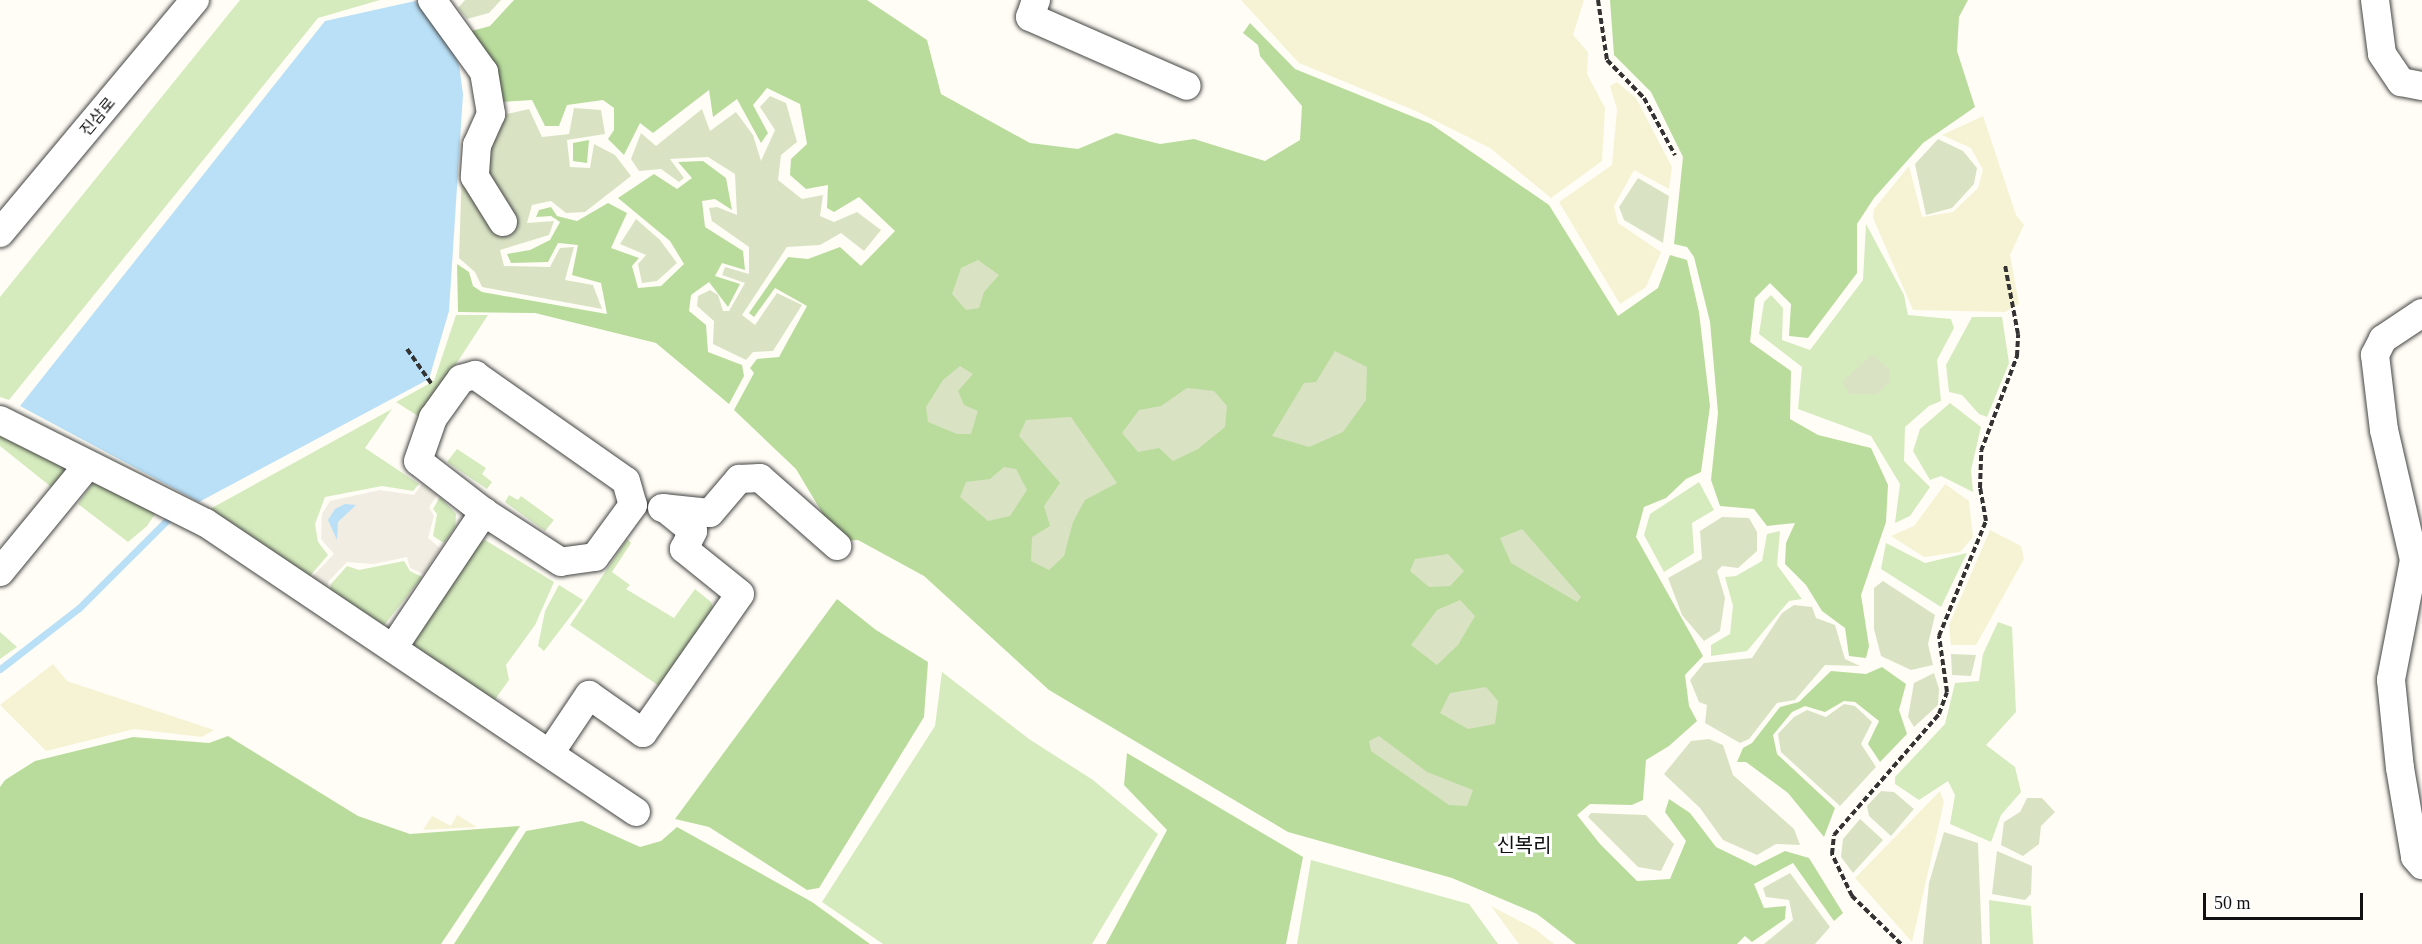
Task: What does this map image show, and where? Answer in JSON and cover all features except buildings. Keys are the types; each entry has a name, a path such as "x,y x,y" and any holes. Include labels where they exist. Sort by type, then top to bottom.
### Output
{"street":[{"name":"진삼로","path":"0,233 195,0"},
{"path":"432,0 483,72 491,114 477,145 475,177 503,222"},
{"path":"1036,0 1030,17 1187,86"},
{"path":"2375,0 2382,54 2401,82 2422,86"},
{"path":"2422,313 2383,339 2375,355 2384,430 2414,560 2391,680 2400,768 2415,856 2422,865"},
{"path":"475,375 626,482 633,505 595,556 561,562 484,512 418,461 433,418 461,379 475,375"},
{"path":"0,420 87,466 206,523 540,745 636,812"},
{"path":"0,572 87,466"},
{"path":"633,505 710,513 739,479 760,478 837,546"},
{"path":"540,745 588,695 643,733 740,594 684,549 693,531 666,508"},
{"path":"393,648 484,512"}],"path":[{"path":"1598,0 1607,60 1644,98 1675,156"},
{"path":"1901,944 1852,896 1832,854 1834,835 1939,714 1947,692 1939,636 1986,521 1980,488 1981,451 2017,356 2018,334 2005,265"},
{"path":"406,350 432,385"}],"shaded area":[{"path":"1241,0 1584,0 1573,35 1588,52 1587,74 1605,108 1602,161 1551,198 1490,148 1416,111 1299,63"},
{"path":"1617,82 1636,98 1672,167 1669,189 1634,170 1614,206 1618,223 1661,252 1646,287 1620,304 1559,202 1612,165 1617,109 1610,86"},
{"path":"1983,116 2016,215 2024,225 2010,255 2019,304 2005,312 1913,310 1873,218 1874,209 1909,166 1922,217 1953,212 1978,188 1983,170 1971,148 1942,135"},
{"path":"422,484 437,495 429,507 434,516 428,538 440,548 424,574 410,568 407,557 373,564 347,562 328,582 327,593 309,580 334,554 321,539 322,514 330,501 380,490 414,495"},
{"path":"1945,484 1969,501 1973,537 1960,552 1924,557 1891,536 1914,526"},
{"path":"1990,530 2021,546 2024,559 1976,645 1951,645 1949,625"},
{"path":"53,664 67,681 214,730 202,737 134,729 46,751 0,705"},
{"path":"1940,791 1944,802 1912,942 1855,878"},
{"path":"457,815 477,827 423,830 432,816 451,826"},
{"path":"1491,906 1535,929 1554,944 1519,944"}],"green space":[{"path":"240,0 380,0 318,18 9,400 0,397 0,297"},
{"path":"465,0 501,0 489,13 467,19 458,8"},
{"path":"514,0 867,0 927,40 941,94 1030,143 1078,149 1116,133 1160,144 1194,139 1265,161 1300,140 1302,106 1260,56 1258,45 1243,33 1250,23 1295,69 1431,124 1549,205 1618,316 1658,288 1670,255 1687,260 1699,312 1710,406 1701,472 1686,479 1666,498 1644,507 1636,537 1703,656 1685,675 1689,706 1697,721 1669,746 1646,760 1643,800 1632,805 1590,804 1577,815 1600,844 1637,881 1670,879 1686,841 1665,812 1669,799 1690,813 1716,847 1755,866 1785,851 1809,858 1843,913 1834,921 1793,863 1754,884 1764,908 1786,906 1785,919 1752,942 1745,936 1737,944 1576,944 1537,914 1452,878 1288,832 1049,690 924,576 858,540 839,541 796,469 734,410 754,373 750,368 757,359 779,357 807,306 775,288 754,317 749,313 788,257 808,259 840,247 861,266 895,231 859,197 834,212 827,208 828,185 806,189 790,175 791,159 807,144 800,104 767,88 753,105 768,133 761,143 737,99 713,117 709,90 653,133 640,123 624,155 608,139 614,130 614,108 603,100 567,105 559,126 545,126 532,100 500,102 468,32 490,26"},
{"path":"1610,0 1968,0 1959,17 1957,51 1975,107 1923,143 1874,198 1857,224 1857,273 1808,338 1789,336 1791,304 1770,283 1755,298 1750,342 1791,371 1790,419 1818,435 1871,448 1888,485 1886,522 1861,595 1869,646 1866,658 1849,656 1845,628 1822,611 1806,585 1785,564 1786,543 1795,523 1767,526 1754,509 1720,506 1711,480 1718,413 1710,322 1694,257 1687,247 1674,244 1683,157 1651,92 1614,55"},
{"path":"770,96 786,103 797,142 781,155 778,180 802,199 823,195 820,216 834,222 857,212 881,230 864,251 841,233 820,245 787,247 742,315 755,325 777,293 802,305 773,351 753,352 746,360 713,344 714,321 697,306 698,296 710,290 718,295 723,311 729,311 745,283 722,275 725,267 749,274 749,247 712,221 709,208 717,207 737,215 735,174 708,157 670,159 684,178 679,182 661,169 639,171 631,159 641,133 656,146 702,109 710,131 736,112 753,135 761,161 775,130 760,107"},
{"path":"574,108 601,110 605,134 567,140 570,167 590,168 594,144 615,155 631,176 585,212 566,213 551,201 532,205 527,223 554,221 549,235 500,250 504,266 550,267 560,248 574,247 565,280 593,285 602,309 482,287 475,272 459,258 462,169 502,115 529,109 542,137 569,134"},
{"path":"1938,139 1963,151 1977,168 1974,184 1952,208 1926,215 1915,164"},
{"path":"589,140 587,163 573,161 573,143"},
{"path":"703,161 726,178 732,210 715,199 702,201 705,227 743,251 745,270 722,263 715,276 740,284 728,307 709,282 691,295 689,311 706,325 708,352 742,365 744,376 729,404 656,343 535,313 458,312 457,264 469,272 473,286 482,292 607,314 601,283 572,275 578,245 558,243 548,262 511,263 507,254 530,250 550,240 560,222 551,216 536,217 539,210 551,207 557,216 577,221 608,203 627,213 611,248 639,258 632,266 638,288 661,286 684,264 670,241 618,198 654,174 677,189 692,178 678,162"},
{"path":"1638,178 1669,196 1663,243 1624,220 1619,207"},
{"path":"636,219 660,240 677,263 657,281 642,283 638,264 646,255 620,244"},
{"path":"1866,224 1904,295 1908,315 1951,319 1954,328 1937,360 1941,401 1929,406 1905,427 1904,461 1930,487 1910,516 1895,523 1900,484 1871,436 1798,409 1802,367 1759,334 1764,302 1771,295 1783,308 1782,340 1810,350 1863,280"},
{"path":"978,260 999,275 984,292 979,308 966,310 952,294 961,268"},
{"path":"456,315 488,315 421,418 396,402 434,381"},
{"path":"1972,317 2002,317 2009,363 1987,417 1979,414 1962,395 1949,392 1946,365"},
{"path":"1335,351 1367,367 1366,400 1343,432 1309,447 1272,436 1304,383 1316,382"},
{"path":"1872,354 1889,369 1889,382 1877,394 1849,394 1842,382"},
{"path":"960,366 973,374 958,391 964,405 978,411 971,434 957,434 928,422 926,407 943,380"},
{"path":"1187,388 1214,391 1227,406 1225,427 1198,449 1173,461 1159,448 1138,452 1122,433 1139,410 1161,406"},
{"path":"1950,403 1981,427 1971,470 1973,492 1941,476 1930,480 1913,451 1920,429"},
{"path":"392,409 365,448 419,484 413,491 382,486 325,497 315,524 318,542 328,555 310,576 306,577 210,509"},
{"path":"1071,417 1117,483 1085,500 1073,522 1064,556 1049,570 1031,561 1032,537 1050,526 1044,506 1060,483 1019,436 1026,420"},
{"path":"0,430 66,465 68,476 55,490 0,446"},
{"path":"457,449 486,468 482,474 492,482 487,489 447,462"},
{"path":"1004,467 1016,469 1027,490 1010,516 988,521 960,497 966,482 990,479"},
{"path":"1699,482 1714,510 1692,523 1694,553 1664,572 1644,535 1650,514"},
{"path":"99,483 157,511 147,526 128,542 78,504 92,484"},
{"path":"509,495 518,500 521,496 554,520 545,531 505,502"},
{"path":"440,497 456,514 455,527 444,543 433,536 437,514 433,509"},
{"path":"1722,517 1749,518 1757,532 1757,551 1738,568 1722,566 1717,571 1725,598 1720,631 1704,641 1682,615 1668,578 1702,559 1700,531"},
{"path":"1522,529 1581,597 1577,602 1511,563 1500,538"},
{"path":"1780,531 1777,565 1802,599 1789,601 1747,651 1711,656 1711,645 1730,634 1733,606 1725,577 1736,576 1762,561 1767,534"},
{"path":"627,539 631,543 612,572 630,585 626,589 674,618 695,589 711,602 715,613 662,688 570,625"},
{"path":"485,540 554,582 535,625 506,665 509,680 491,705 414,655 409,641 477,545"},
{"path":"1886,543 1925,563 1967,553 1941,607 1881,569"},
{"path":"1448,554 1464,571 1450,586 1429,587 1410,571 1415,559"},
{"path":"404,561 410,571 422,577 382,628 329,593 331,584 347,566 359,570"},
{"path":"1883,581 1935,615 1928,644 1933,665 1911,670 1881,656 1874,629 1874,588"},
{"path":"559,585 583,600 544,651 538,646 545,611"},
{"path":"837,599 876,630 928,662 924,717 819,888 807,890 709,827 675,819"},
{"path":"1460,600 1475,616 1458,645 1437,665 1411,645 1437,610"},
{"path":"1794,605 1812,607 1816,618 1835,625 1845,659 1860,666 1825,665 1795,700 1777,703 1749,739 1740,743 1705,723 1707,705 1699,702 1690,680 1704,663 1752,658 1782,613"},
{"path":"1998,622 2012,627 2016,712 1986,745 2015,767 2021,792 2001,815 1991,842 1950,824 1955,795 1948,781 1919,800 1895,784 1895,777 1945,724 1955,683 1979,681 1983,654"},
{"path":"0,632 17,647 0,659"},
{"path":"1951,654 1976,655 1971,676 1952,675"},
{"path":"1882,667 1906,684 1899,710 1907,734 1880,762 1868,744 1879,721 1855,702 1844,701 1825,712 1805,706 1792,712 1773,735 1777,754 1835,808 1824,837 1788,793 1746,762 1737,762 1743,748 1752,743 1780,707 1799,702 1831,671 1866,674"},
{"path":"942,672 1029,739 1093,780 1158,834 1092,944 883,944 822,902 935,726"},
{"path":"1934,673 1939,689 1938,705 1914,727 1908,717 1914,683"},
{"path":"1486,687 1498,701 1495,724 1468,729 1440,713 1450,693"},
{"path":"1844,704 1855,706 1872,722 1861,744 1876,767 1840,806 1781,752 1778,734 1794,717 1807,710 1826,717"},
{"path":"228,736 358,816 410,834 520,826 441,944 0,944 0,787 5,780 35,761 133,737 209,743"},
{"path":"1379,736 1427,772 1473,790 1467,806 1449,805 1371,751 1369,741"},
{"path":"1709,739 1723,745 1733,775 1794,829 1800,845 1776,844 1757,855 1723,840 1700,808 1664,774 1691,741"},
{"path":"1127,753 1303,857 1286,944 1106,944 1167,830 1124,785"},
{"path":"1881,791 1894,792 1914,809 1891,836 1869,816 1867,806"},
{"path":"2027,798 2042,798 2055,812 2041,826 2039,844 2023,856 2001,845 2004,822 2020,812"},
{"path":"1591,813 1646,815 1674,844 1661,871 1638,867 1588,817"},
{"path":"1860,819 1883,840 1853,873 1841,857 1843,839"},
{"path":"582,821 640,847 661,841 677,827 812,902 870,944 454,944 526,831"},
{"path":"1944,832 1978,843 1982,944 1923,944 1929,883"},
{"path":"1997,851 2032,866 2031,894 2025,900 1992,894"},
{"path":"1311,860 1469,904 1498,944 1297,944"},
{"path":"1790,873 1830,927 1815,944 1764,944 1793,920 1789,900 1766,897 1763,888"},
{"path":"1989,900 2031,906 2033,944 1990,944"}],"water":[{"path":"415,1 441,27 459,65 463,94 449,311 429,379 199,502 20,406 325,21"},
{"path":"345,504 356,505 338,522 337,540 328,520 335,509"}],"waterway":[{"path":"0,669 79,608 173,514"}],"district":[{"name":"신복리","path":"1524,845"}]}
